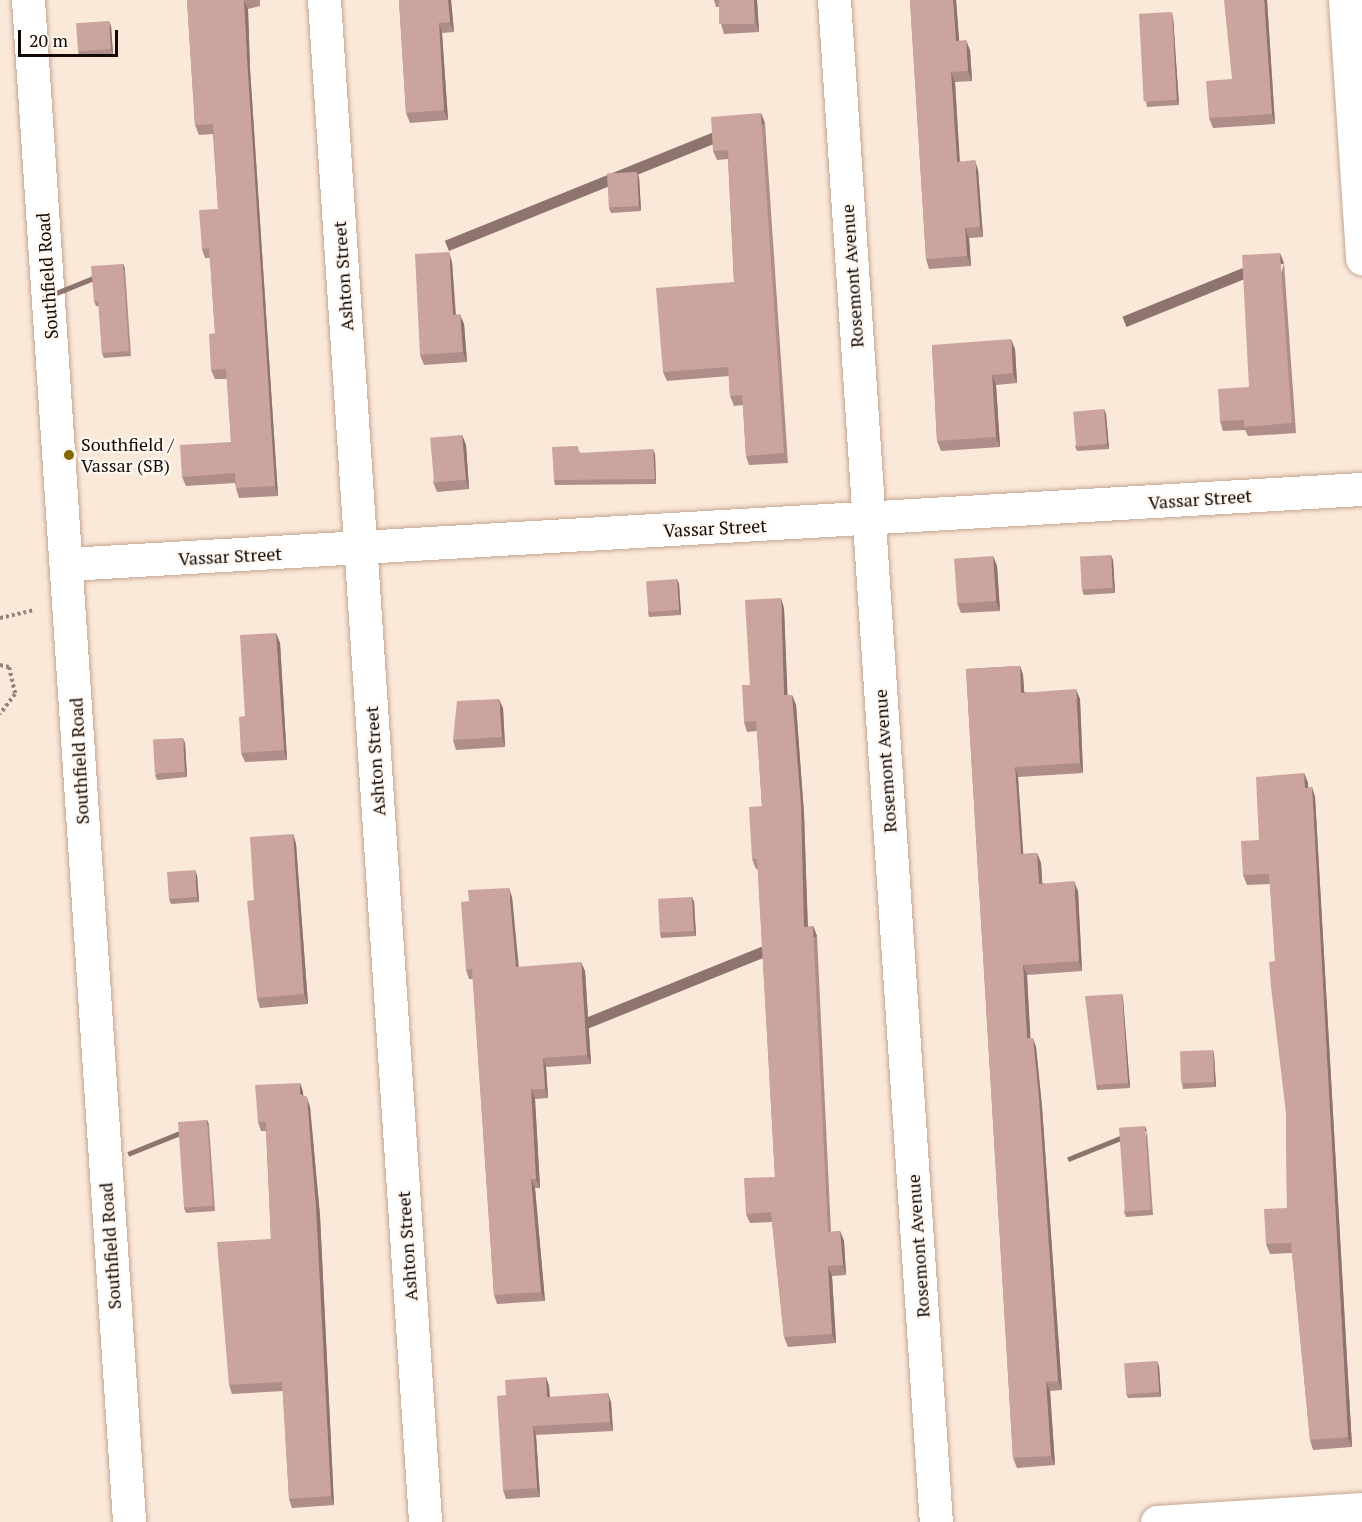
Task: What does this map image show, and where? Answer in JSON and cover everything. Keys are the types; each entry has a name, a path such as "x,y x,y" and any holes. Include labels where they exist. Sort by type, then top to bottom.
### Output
{"street":[{"name":"Southfield Road","path":"28,0 68,564 129,1522"},
{"name":"Ashton Street","path":"324,0 425,1522"},
{"name":"Rosemont Avenue","path":"834,0 936,1522"},
{"path":"1344,0 1362,258"},
{"name":"Vassar Street","path":"68,564 361,550 1362,489"},
{"path":"1157,1522 1362,1509"}],"path":[{"path":"0,618 44,609"},
{"path":"0,665 9,667 15,694 0,714"}],"building":[{"path":"187,0 244,0 275,486 236,488 235,473 182,477 180,445 231,442 226,369 211,370 209,334 215,333 209,248 202,249 199,210 218,209 213,124 195,125"},
{"path":"399,0 448,0 450,22 439,23 444,110 406,113"},
{"path":"719,0 754,0 754,24 719,24"},
{"path":"910,0 953,0 956,41 966,40 968,71 951,72 957,162 975,160 980,227 965,228 967,256 926,259"},
{"path":"1224,0 1264,0 1272,114 1209,118 1206,81 1232,79"},
{"path":"1172,12 1177,100 1144,102 1139,14"},
{"path":"109,21 111,49 78,51 76,23"},
{"path":"761,113 784,453 746,456 742,395 730,396 728,367 663,372 656,288 734,282 728,150 713,151 711,117"},
{"path":"637,172 639,206 609,208 607,174"},
{"path":"449,252 453,315 460,314 463,352 420,355 415,254"},
{"path":"1280,253 1292,423 1244,427 1244,420 1220,421 1218,389 1249,387 1242,255"},
{"path":"123,264 129,351 102,353 98,301 94,301 91,266"},
{"path":"1011,339 1013,373 992,375 996,437 937,441 932,345"},
{"path":"1104,409 1107,444 1076,447 1073,412"},
{"path":"462,435 466,480 434,483 430,438"},
{"path":"578,446 579,453 653,449 655,479 554,480 552,447"},
{"path":"1111,555 1113,588 1082,590 1080,557"},
{"path":"993,556 996,601 957,604 954,559"},
{"path":"677,579 679,610 648,612 646,581"},
{"path":"781,598 784,695 792,695 801,804 804,927 813,926 828,1232 840,1231 843,1265 828,1266 832,1334 784,1337 771,1212 746,1214 744,1178 775,1177 757,859 752,859 749,807 762,806 756,721 744,722 742,685 750,685 745,600"},
{"path":"276,633 284,750 241,753 239,717 245,716 240,635"},
{"path":"1020,666 1021,693 1076,689 1080,763 1015,767 1021,854 1037,853 1039,884 1074,881 1079,961 1023,965 1027,1038 1033,1038 1039,1097 1058,1381 1046,1382 1051,1456 1013,1458 966,669"},
{"path":"499,699 502,737 453,740 457,701"},
{"path":"183,738 185,772 155,774 153,740"},
{"path":"1304,773 1305,788 1312,787 1348,1437 1310,1440 1291,1243 1266,1244 1264,1209 1287,1208 1286,1113 1269,962 1275,961 1269,874 1243,875 1241,841 1259,840 1256,777"},
{"path":"293,834 304,994 257,998 247,901 254,900 250,837"},
{"path":"195,870 197,897 169,899 167,872"},
{"path":"509,888 516,967 581,962 587,1055 543,1058 545,1089 531,1089 536,1179 531,1179 541,1292 494,1295 472,969 466,970 461,902 469,901 468,890"},
{"path":"692,897 694,931 660,933 658,899"},
{"path":"1122,994 1128,1083 1096,1085 1085,996"},
{"path":"1213,1050 1214,1082 1181,1083 1180,1051"},
{"path":"300,1083 300,1094 307,1097 316,1207 331,1496 289,1499 282,1382 229,1385 217,1242 271,1239 266,1122 258,1122 255,1085"},
{"path":"207,1120 213,1206 184,1208 178,1122"},
{"path":"1145,1126 1151,1210 1125,1212 1119,1128"},
{"path":"1157,1361 1159,1392 1126,1394 1124,1363"},
{"path":"546,1377 547,1397 608,1393 610,1422 533,1426 537,1488 503,1490 497,1396 506,1395 505,1380"}],"place":[{"name":"Southfield / Vassar (SB)","path":"69,455"}]}
